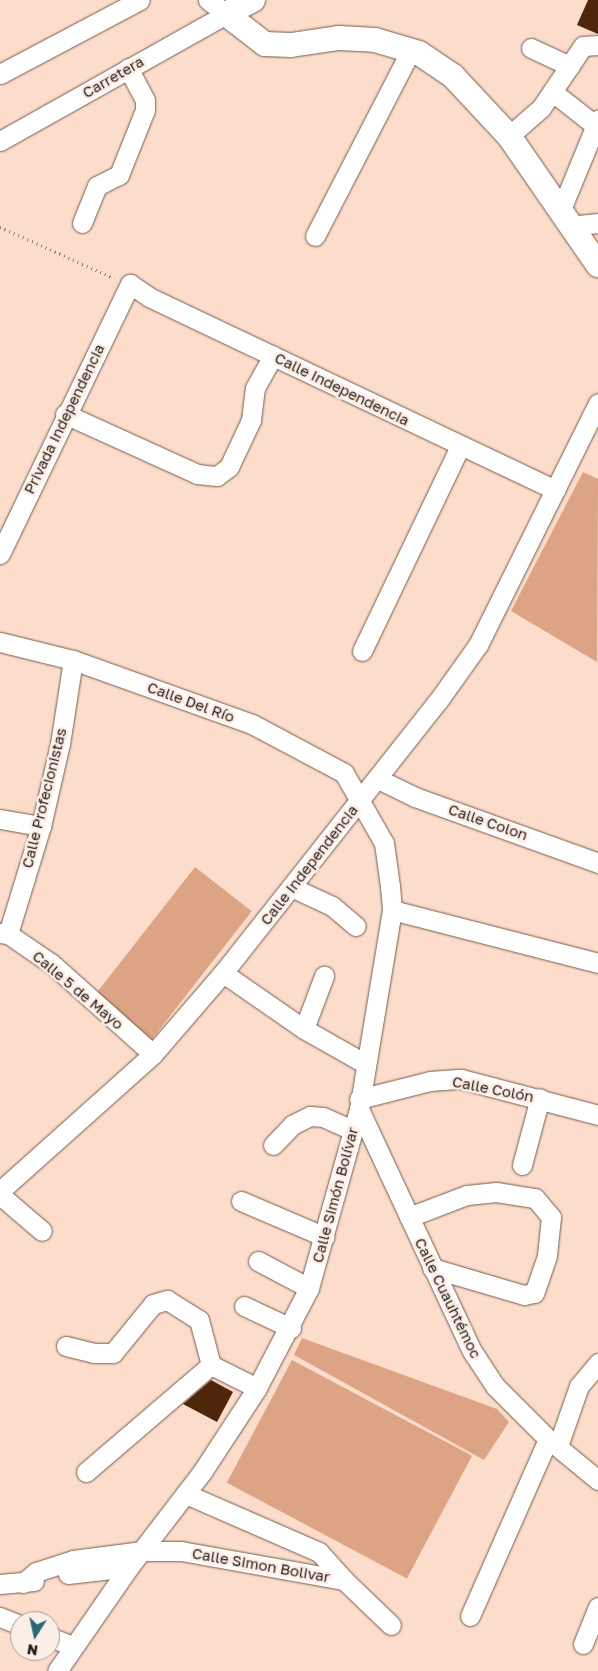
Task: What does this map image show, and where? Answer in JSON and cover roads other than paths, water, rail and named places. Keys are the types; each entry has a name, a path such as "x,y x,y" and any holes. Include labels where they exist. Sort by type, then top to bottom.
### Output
{"main road":[{"path":"253,0 226,14 265,44 291,45 339,38 376,40 411,50 453,76 509,136 598,265"}],"street":[{"path":"0,74 140,0"},
{"path":"208,0 226,14"},
{"name":"Carretera","path":"0,141 226,14"},
{"path":"509,136 554,93 582,46 598,45"},
{"path":"531,48 570,66"},
{"path":"315,236 411,50"},
{"path":"82,223 97,186 119,175 145,110 145,100 128,68"},
{"path":"554,93 597,123 565,219 598,223"},
{"name":"Calle Independencia","path":"130,284 273,356 556,490"},
{"name":"Privada Independencia","path":"0,554 130,284"},
{"path":"66,414 197,474 217,476 229,467 251,420 255,388 273,356"},
{"name":"Calle Independencia","path":"0,1191 153,1054 223,973 378,779 478,644 598,403"},
{"path":"362,651 460,446"},
{"name":"Calle Del Río","path":"0,642 73,660 252,724 344,773 361,799"},
{"name":"Calle Profecionistas","path":"4,933 40,826 60,744 73,660"},
{"name":"Calle Colon","path":"378,779 415,797 598,863"},
{"name":"Calle Simón Bolívar","path":"57,1671 72,1646 129,1567 186,1494 258,1388 291,1328 309,1288 325,1237 359,1104 364,1063 392,910 384,843 361,799"},
{"path":"0,819 40,826"},
{"path":"291,887 332,906 356,926"},
{"path":"392,910 598,963"},
{"name":"Calle 5 de Mayo","path":"4,933 52,964 153,1054"},
{"path":"223,973 304,1029 364,1063"},
{"path":"304,1029 324,976"},
{"name":"Calle Colón","path":"359,1104 430,1081 461,1079 540,1098 598,1115"},
{"path":"522,1165 540,1098"},
{"name":"Calle Cuauhtémoc","path":"359,1104 432,1268 472,1351 495,1386 553,1442 598,1480"},
{"path":"273,1145 292,1125 310,1116 323,1117 352,1130"},
{"path":"409,1217 467,1195 496,1192 535,1198 552,1217 547,1256 534,1294 524,1295 432,1268"},
{"path":"0,1195 42,1231"},
{"path":"241,1201 325,1237"},
{"path":"258,1262 309,1288"},
{"path":"66,1346 94,1353 113,1353 153,1304 168,1300 199,1320 212,1365 258,1388"},
{"path":"244,1306 291,1328"},
{"path":"470,1616 579,1386 598,1363"},
{"path":"86,1472 212,1365"},
{"path":"186,1494 318,1552 344,1580"},
{"path":"23,1583 36,1572 55,1565 142,1550"},
{"name":"Calle Simon Bolivar","path":"142,1550 198,1554 344,1580 391,1625"},
{"path":"0,1584 23,1583 85,1571 129,1567"},
{"path":"583,1644 598,1607"},
{"path":"60,1641 72,1646"}]}
